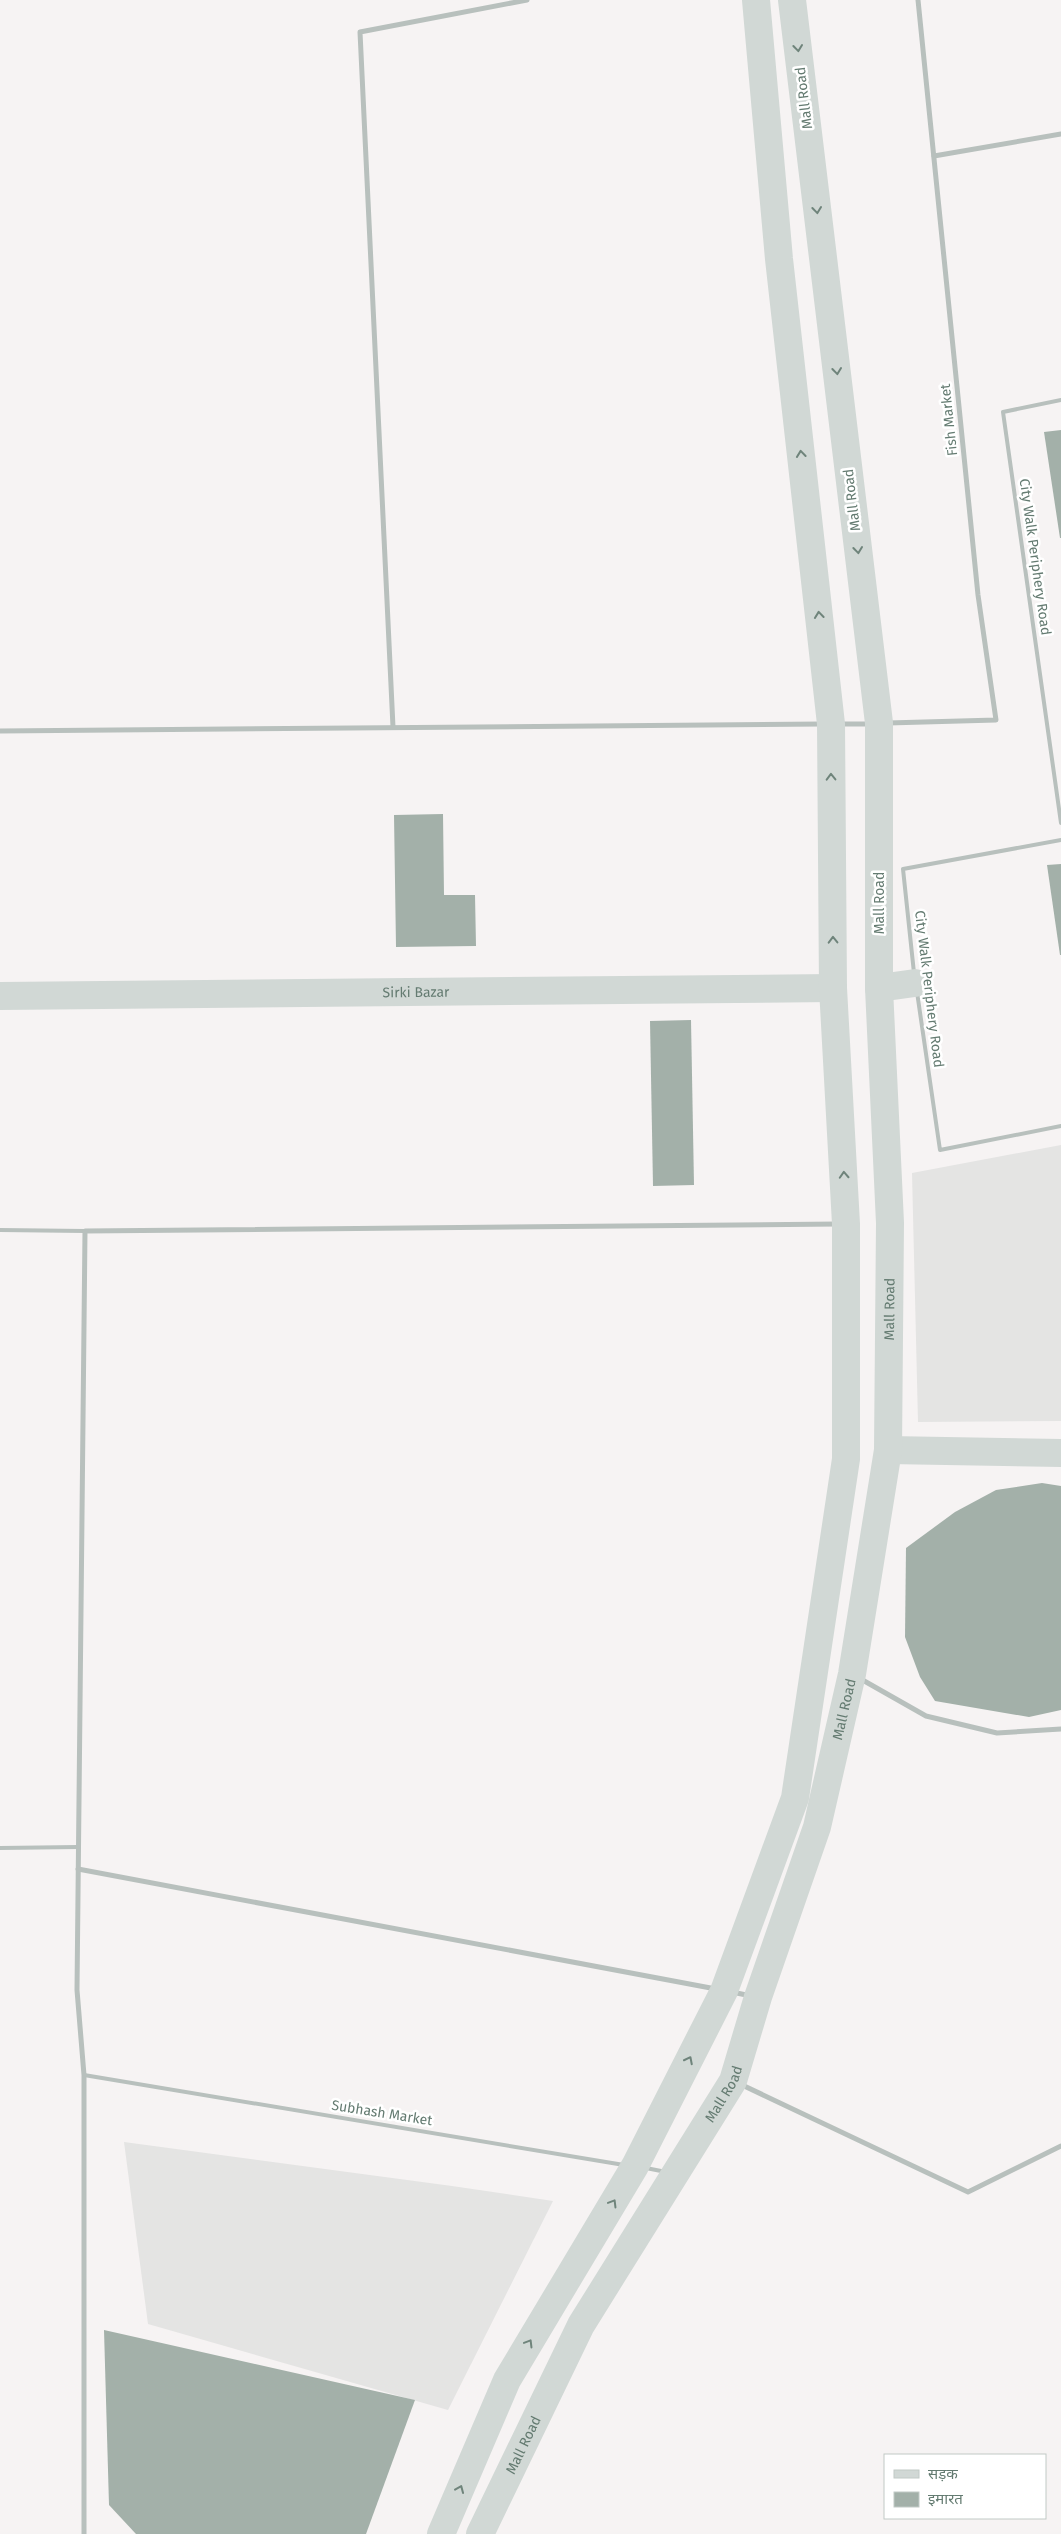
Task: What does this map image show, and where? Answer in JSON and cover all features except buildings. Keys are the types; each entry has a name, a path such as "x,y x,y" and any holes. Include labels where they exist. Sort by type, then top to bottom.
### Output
{"main road":[{"path":"441,2534 507,2380 635,2166 724,1991 795,1798 846,1458 846,1224 833,988 831,724 779,259 756,0"},
{"name":"Mall Road","path":"480,2534 581,2324 733,2081 758,1997 817,1827 852,1674 888,1450 890,1223 879,988 879,724 792,0"},
{"path":"879,988 916,983"},
{"name":"Sirki Bazar","path":"0,996 833,988"},
{"path":"888,1450 1061,1452"}],"street":[{"path":"393,727 360,32 527,0"},
{"name":"Fish Market","path":"879,724 996,720 978,595 918,0"},
{"path":"934,156 1061,134"},
{"path":"0,731 879,724"},
{"path":"84,2534 84,2075 77,1990 85,1230 846,1224"},
{"path":"852,1674 926,1716 997,1733 1061,1729"},
{"path":"78,1869 758,1997"},
{"path":"733,2081 968,2192 1061,2146"}],"lane":[{"name":"City Walk Periphery Road","path":"1061,400 1003,412 1061,823"},
{"name":"City Walk Periphery Road","path":"1061,840 903,869 916,983 940,1150 1061,1126"},
{"path":"0,1230 85,1230"},
{"path":"0,1848 78,1847"},
{"name":"Subhash Market","path":"84,2075 676,2173"}],"shaded area":[{"path":"1061,1145 1061,1421 918,1422 912,1173"},
{"path":"124,2142 553,2201 448,2410 148,2324"}]}
